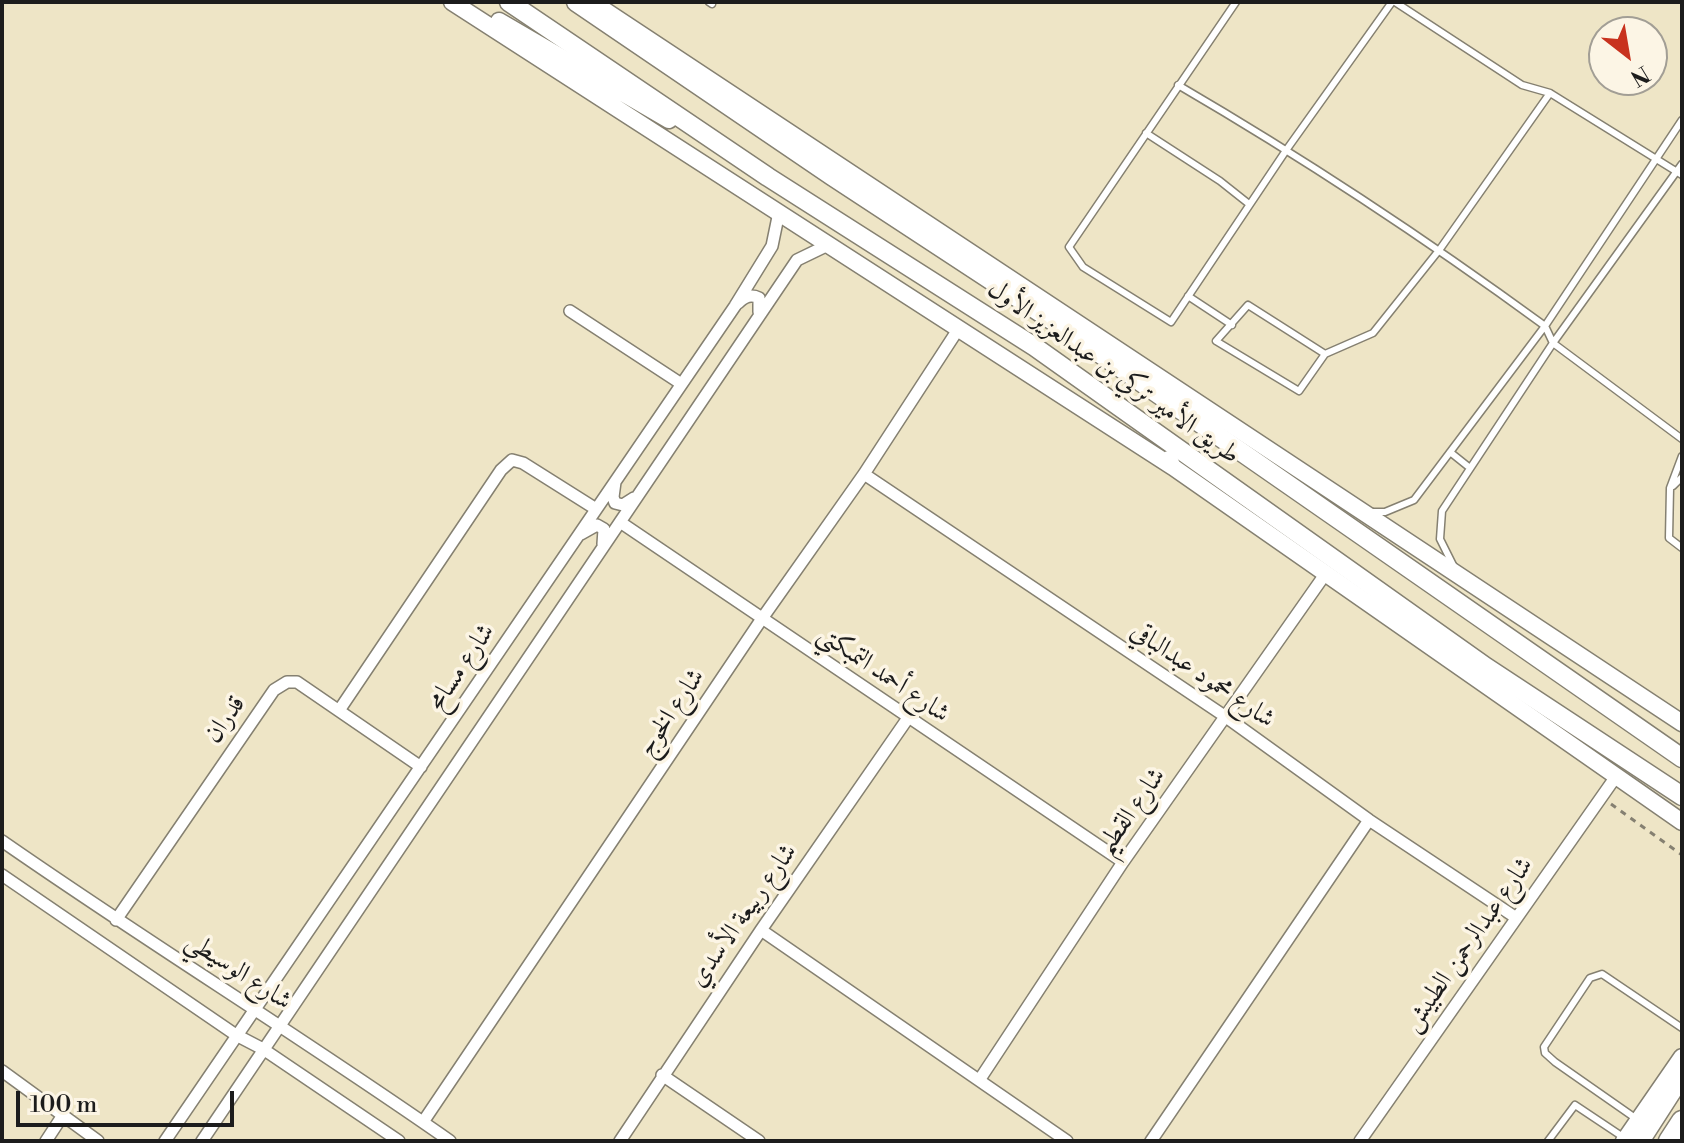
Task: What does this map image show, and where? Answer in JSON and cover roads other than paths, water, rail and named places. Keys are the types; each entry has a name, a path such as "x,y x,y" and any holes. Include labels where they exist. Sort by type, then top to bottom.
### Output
{"highway":[{"path":"1632,1135 1682,1074"},
{"path":"1669,1141 1682,1121"}],"main road":[{"path":"452,2 1173,467 1682,822"},
{"path":"466,2 768,177"},
{"name":"طريق الأمير تركي بن عبدالعزيز الأول","path":"509,2 768,177 1035,347 1486,667 1682,796"},
{"name":"طريق الأمير تركي بن عبدالعزيز الأول","path":"576,2 1053,321 1682,758"},
{"path":"592,2 1682,723"},
{"path":"1152,430 1173,467"},
{"path":"1632,1135 1682,1057"}],"street":[{"name":"شارع مسامح","path":"165,1141 735,306 772,246 779,212"},
{"name":"شارع مسامح","path":"202,1141 797,260 828,245"},
{"path":"735,306 744,297 753,295 759,298 761,307 758,317"},
{"path":"570,311 680,383"},
{"name":"شارع الخوج","path":"423,1122 761,620 864,474 959,328"},
{"path":"340,709 501,470 512,460 523,463 596,509"},
{"name":"شارع محمود عبدالباقي","path":"864,474 1226,717 1369,820 1515,917"},
{"path":"616,478 615,503 623,505 640,493"},
{"name":"شارع أحمد التمبكتي","path":"620,522 1123,862"},
{"path":"580,535 597,525 604,529 600,552"},
{"name":"شارع القطيم","path":"980,1079 1123,862 1326,573"},
{"name":"قدران","path":"116,920 274,690 287,682 297,682 340,709 421,767"},
{"name":"شارع ربيعة الأسدي","path":"620,1141 662,1075 908,718"},
{"name":"شارع عبدالرحمن الطبيش","path":"1360,1141 1617,775"},
{"path":"1151,1141 1369,820"},
{"name":"شارع الوسيطي","path":"2,841 450,1141"},
{"name":"شارع الوسيطي","path":"2,875 236,1035 263,1049 399,1141"},
{"path":"761,930 1067,1141"},
{"path":"2,1071 98,1141"},
{"path":"662,1075 759,1141"},
{"path":"46,1141 63,1115"}],"lane":[{"path":"1236,2 1069,247 1083,267 1171,322 1287,149 1393,2 1522,85 1550,93 1680,173"},
{"path":"1178,85 1287,149 1440,249 1545,326 1553,343 1682,439"},
{"path":"1325,354 1248,305 1216,341 1299,391 1325,354 1373,333 1440,249 1550,93"},
{"path":"1364,512 1385,512 1414,500 1545,326 1682,120"},
{"path":"1146,133 1220,181 1249,204"},
{"path":"1457,574 1440,539 1442,511 1553,343 1680,173 1682,164"},
{"path":"1188,296 1232,325"},
{"path":"1450,452 1470,468"},
{"path":"1682,456 1670,488 1669,538 1682,548"},
{"path":"1670,488 1682,477"},
{"path":"1632,1135 1545,1053 1544,1047 1590,978 1602,974 1682,1028"},
{"path":"1548,1141 1575,1105 1632,1135"}]}
